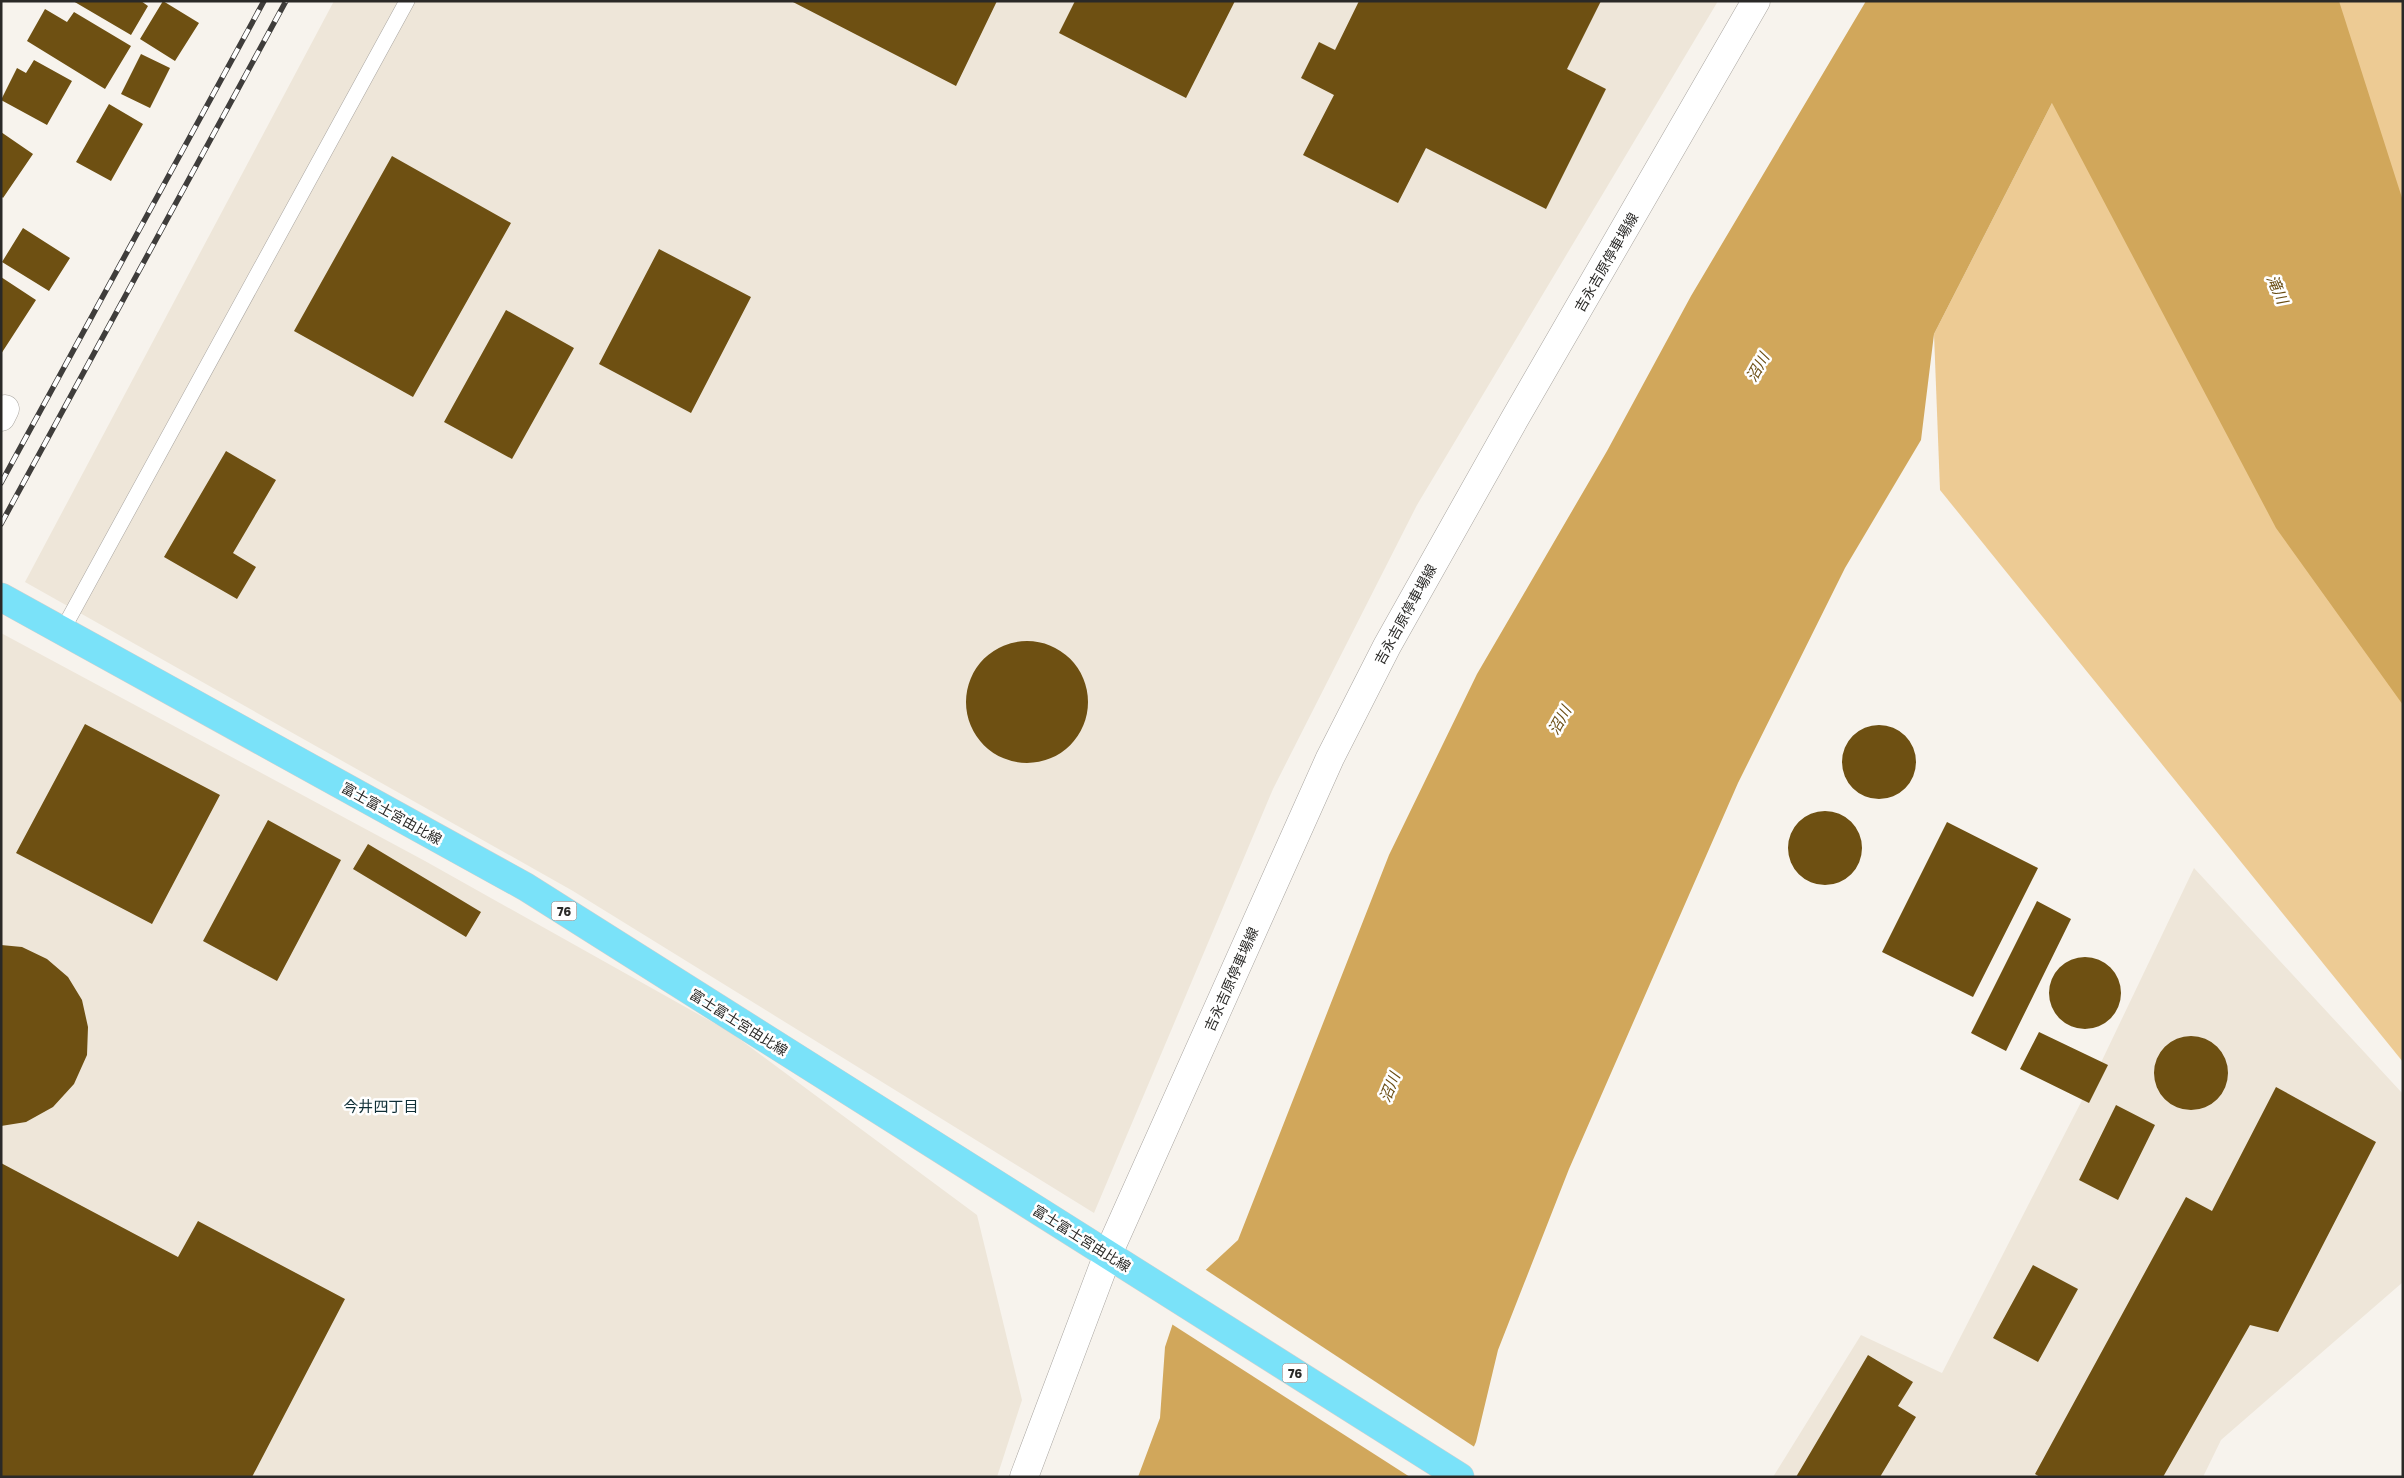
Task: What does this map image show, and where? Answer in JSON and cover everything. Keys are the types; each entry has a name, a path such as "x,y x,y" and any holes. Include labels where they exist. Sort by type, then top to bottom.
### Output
{"main road":[{"name":"吉永吉原停車場線","path":"1024,1477 1119,1262 1330,758 1387,646 1514,420 1756,1"},
{"name":"富士富士宮由比線","path":"1,597 526,887 1460,1477"}],"lane":[{"path":"62,630 407,1"}],"shaded area":[{"path":"334,1 1718,1 1417,505 1273,789 1094,1213 573,891 25,582"},
{"path":"2141,1 2403,1 2403,1062 1940,490 1934,334 2052,103"},
{"path":"1,633 425,861 730,1032 977,1215 1022,1400 997,1477 1,1477"},
{"path":"2194,868 2403,1094 2403,1282 2221,1440 2203,1477 1773,1477 1861,1335 1942,1373 2096,1073"}],"water":[{"path":"1866,1 2339,1 2403,201 2403,705 2276,528 2052,103 1934,334 1921,440 1845,568 1738,783 1569,1169 1498,1350 1476,1442 1460,1477 1138,1477 1160,1418 1165,1347 1184,1290 1238,1240 1389,855 1477,674 1607,451 1691,296"}],"pier":[{"path":"1203,1268 1476,1448 1463,1477 1410,1477 1170,1323 1182,1288"}],"building":[{"path":"73,1 141,1 148,6 131,35"},
{"path":"163,1 199,23 175,61 140,39"},
{"path":"791,1 997,1 956,86"},
{"path":"1075,1 1235,1 1186,98 1059,33"},
{"path":"1359,1 1601,1 1567,69 1606,89 1546,209 1426,148 1398,203 1303,155 1334,95 1301,78 1319,42 1335,50"},
{"path":"45,9 67,22 74,12 131,46 105,89 27,41"},
{"path":"141,54 170,68 150,108 121,94"},
{"path":"34,60 72,81 47,125 1,100 17,68 26,73"},
{"path":"109,104 143,124 111,181 76,162"},
{"path":"1,132 33,154 3,198 1,196"},
{"path":"392,156 511,223 413,397 294,331"},
{"path":"23,228 70,258 49,291 2,262"},
{"path":"659,249 751,297 691,413 599,364"},
{"path":"1,277 36,300 1,354"},
{"path":"506,310 574,348 512,459 444,422"},
{"path":"226,451 276,480 233,553 256,567 237,599 164,557"},
{"path":"1027,641 1050,645 1070,659 1084,679 1088,702 1084,725 1070,745 1050,759 1027,763 1004,759 984,745 970,725 966,702 970,679 984,659 1004,645"},
{"path":"85,724 220,795 152,924 16,853"},
{"path":"1879,725 1893,728 1905,736 1913,748 1916,762 1913,776 1905,788 1893,796 1879,799 1865,796 1853,788 1845,776 1842,762 1845,748 1853,736 1865,728"},
{"path":"1825,811 1839,814 1851,822 1859,834 1862,848 1859,862 1851,874 1839,882 1825,885 1811,882 1799,874 1791,862 1788,848 1791,834 1799,822 1811,814"},
{"path":"268,820 341,860 277,981 203,941"},
{"path":"1947,822 2038,868 1973,997 1882,952"},
{"path":"368,844 481,912 466,937 353,869"},
{"path":"2037,901 2071,919 2006,1051 1971,1033"},
{"path":"1,945 22,947 47,959 68,977 82,1000 88,1027 87,1055 74,1084 53,1107 26,1122 1,1126"},
{"path":"2092,957 2111,967 2119,979 2121,993 2119,1007 2111,1019 2099,1027 2078,1029 2059,1019 2051,1007 2049,986 2059,967 2071,959"},
{"path":"2039,1032 2108,1065 2089,1103 2020,1069"},
{"path":"2191,1036 2205,1039 2217,1047 2225,1059 2228,1073 2225,1087 2217,1099 2205,1107 2191,1110 2177,1107 2165,1099 2157,1087 2154,1073 2157,1059 2165,1047 2177,1039"},
{"path":"2276,1087 2376,1142 2278,1332 2250,1325 2163,1477 2040,1477 2035,1474 2186,1197 2212,1211"},
{"path":"2116,1105 2155,1125 2118,1200 2079,1180"},
{"path":"1,1163 178,1257 198,1221 345,1299 252,1477 1,1477"},
{"path":"2033,1265 2078,1289 2038,1362 1993,1338"},
{"path":"1868,1355 1913,1382 1898,1406 1916,1417 1880,1477 1796,1477"}],"railway":[{"path":"1,483 264,1"},
{"path":"1,524 286,1"}],"district":[{"name":"今井四丁目","path":"381,1106"}],"water label":[{"name":"滝川","path":"2278,289"},
{"name":"沼川","path":"1757,367"},
{"name":"沼川","path":"1559,720"},
{"name":"沼川","path":"1389,1087"}]}
